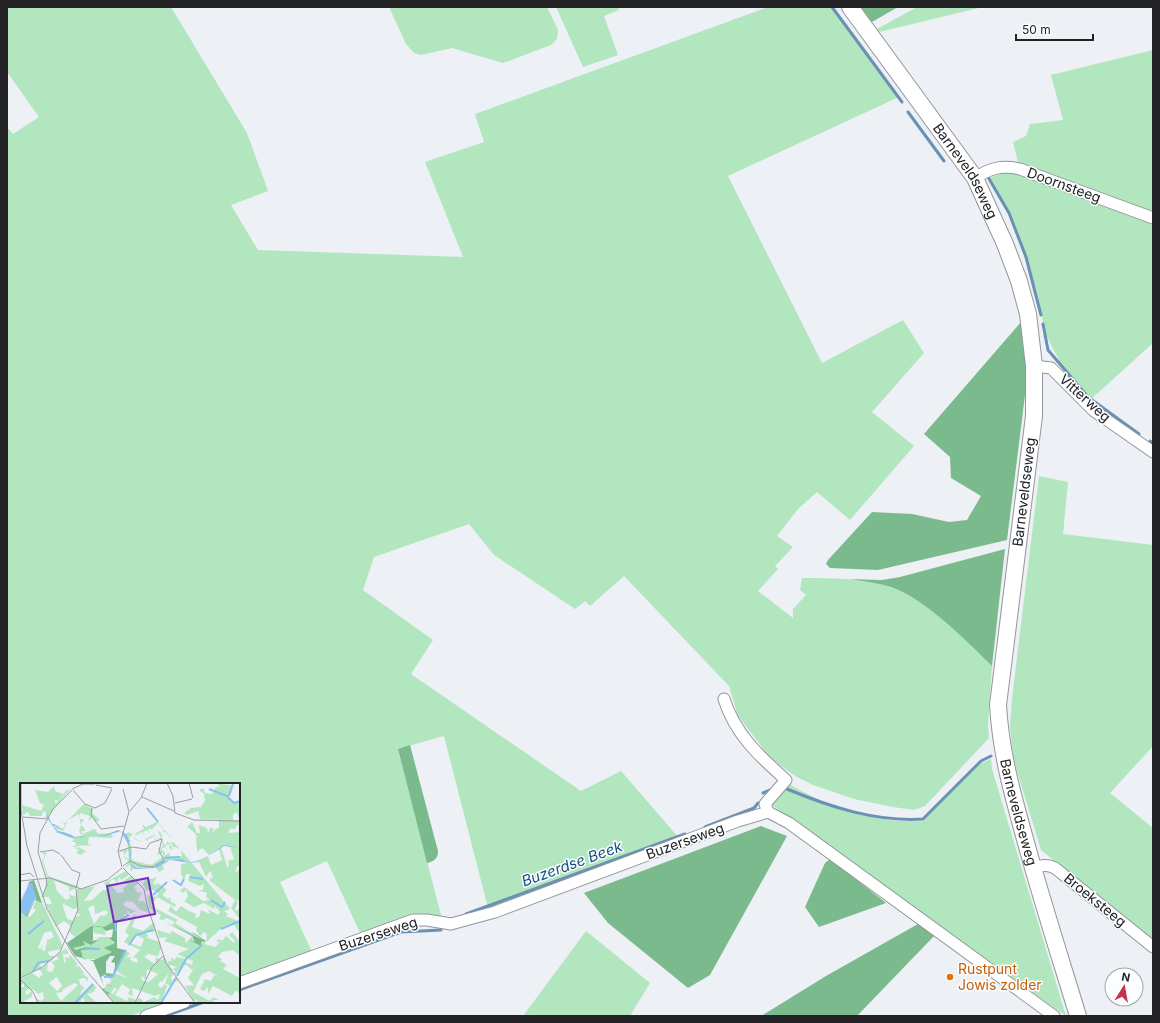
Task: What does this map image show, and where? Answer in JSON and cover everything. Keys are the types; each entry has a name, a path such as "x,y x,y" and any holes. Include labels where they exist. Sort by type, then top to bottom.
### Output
{"main road":[{"name":"Barneveldseweg","path":"850,7 975,178 996,221 1019,281 1028,314 1034,366 1034,416 998,705 1005,767 1033,869 1078,1016"}],"street":[{"name":"Doornsteeg","path":"975,178 994,168 1007,166 1020,169 1153,218"},
{"name":"Vitterweg","path":"1034,366 1051,368 1094,411 1153,452"},
{"path":"724,699 729,716 738,732 760,758 786,780 765,804 768,812 789,823 1054,1016"},
{"name":"Buzerseweg","path":"240,983 413,920 427,920 451,924 495,912 738,821 768,812"},
{"name":"Broeksteeg","path":"1033,869 1040,866 1049,865 1055,868 1153,947"},
{"path":"146,1016 182,1003"}],"green space":[{"path":"7,7 171,7 247,133 268,191 231,205 258,250 463,257 425,162 484,142 475,114 768,7 833,7 899,97 728,176 822,363 903,320 924,353 872,412 914,446 850,520 817,492 798,509 777,536 793,547 775,566 778,569 758,591 793,618 793,609 806,595 800,590 802,578 836,578 880,584 891,587 917,600 945,621 992,666 988,724 989,738 925,806 914,810 854,799 813,785 797,777 768,755 738,716 729,686 624,576 590,606 585,601 575,609 494,555 469,524 374,557 363,590 433,640 411,674 581,791 621,771 679,838 488,908 444,736 398,749 442,919 361,935 327,861 280,882 312,952 240,978 240,783 20,783 20,1003 167,1003 130,1016 7,1016 7,127 13,134 39,117 7,72"},
{"path":"389,7 547,7 558,30 557,39 551,45 503,63 452,48 421,55 414,53 406,44"},
{"path":"556,7 618,7 619,10 604,16 618,55 583,67"},
{"path":"861,7 898,7 872,22"},
{"path":"917,7 983,7 879,32 877,29"},
{"path":"1153,50 1153,214 1018,163 1013,142 1026,136 1030,124 1063,120 1051,75"},
{"path":"1004,173 1021,175 1153,223 1153,343 1090,400 1064,370 1046,335 1037,293 1016,230 1002,201 988,178"},
{"path":"1021,322 1026,368 1025,395 1007,540 878,570 830,568 826,564 828,560 872,512 912,514 949,522 967,520 981,496 951,478 950,457 924,434"},
{"path":"1039,476 1068,482 1063,534 1153,545 1153,746 1110,793 1153,828 1153,942 1041,850 1013,758 1010,726 1012,698"},
{"path":"1005,549 992,666 944,621 917,600 891,587 849,579 882,580 900,577"},
{"path":"410,745 438,851 435,859 427,863 398,749"},
{"path":"991,759 992,769 1066,1016 769,803 787,783 820,800 852,812 886,819 923,821 980,764"},
{"path":"761,826 787,836 710,975 688,988 608,923 584,893"},
{"path":"830,859 886,903 819,927 805,907 825,863"},
{"path":"918,924 935,935 857,1016 761,1016 826,976"},
{"path":"586,931 650,983 630,1016 523,1016"}],"waterway":[{"path":"832,7 902,102"},
{"path":"908,112 944,161"},
{"path":"988,177 1009,213 1026,257 1041,315"},
{"path":"1043,324 1048,350 1088,397 1139,434"},
{"name":"Buzerdse Beek","path":"787,789 820,802 871,816 923,819 981,761 991,756"},
{"name":"Buzerdse Beek","path":"763,793 773,789"},
{"name":"Buzerdse Beek","path":"705,827 754,808 758,803"},
{"name":"Buzerdse Beek","path":"466,914 685,834"},
{"name":"Buzerdse Beek","path":"240,990 401,932 441,930"},
{"name":"Buzerdse Beek","path":"165,1016 201,1003"}],"place":[{"name":"Rustpunt Jowis zolder","path":"950,977"}]}
